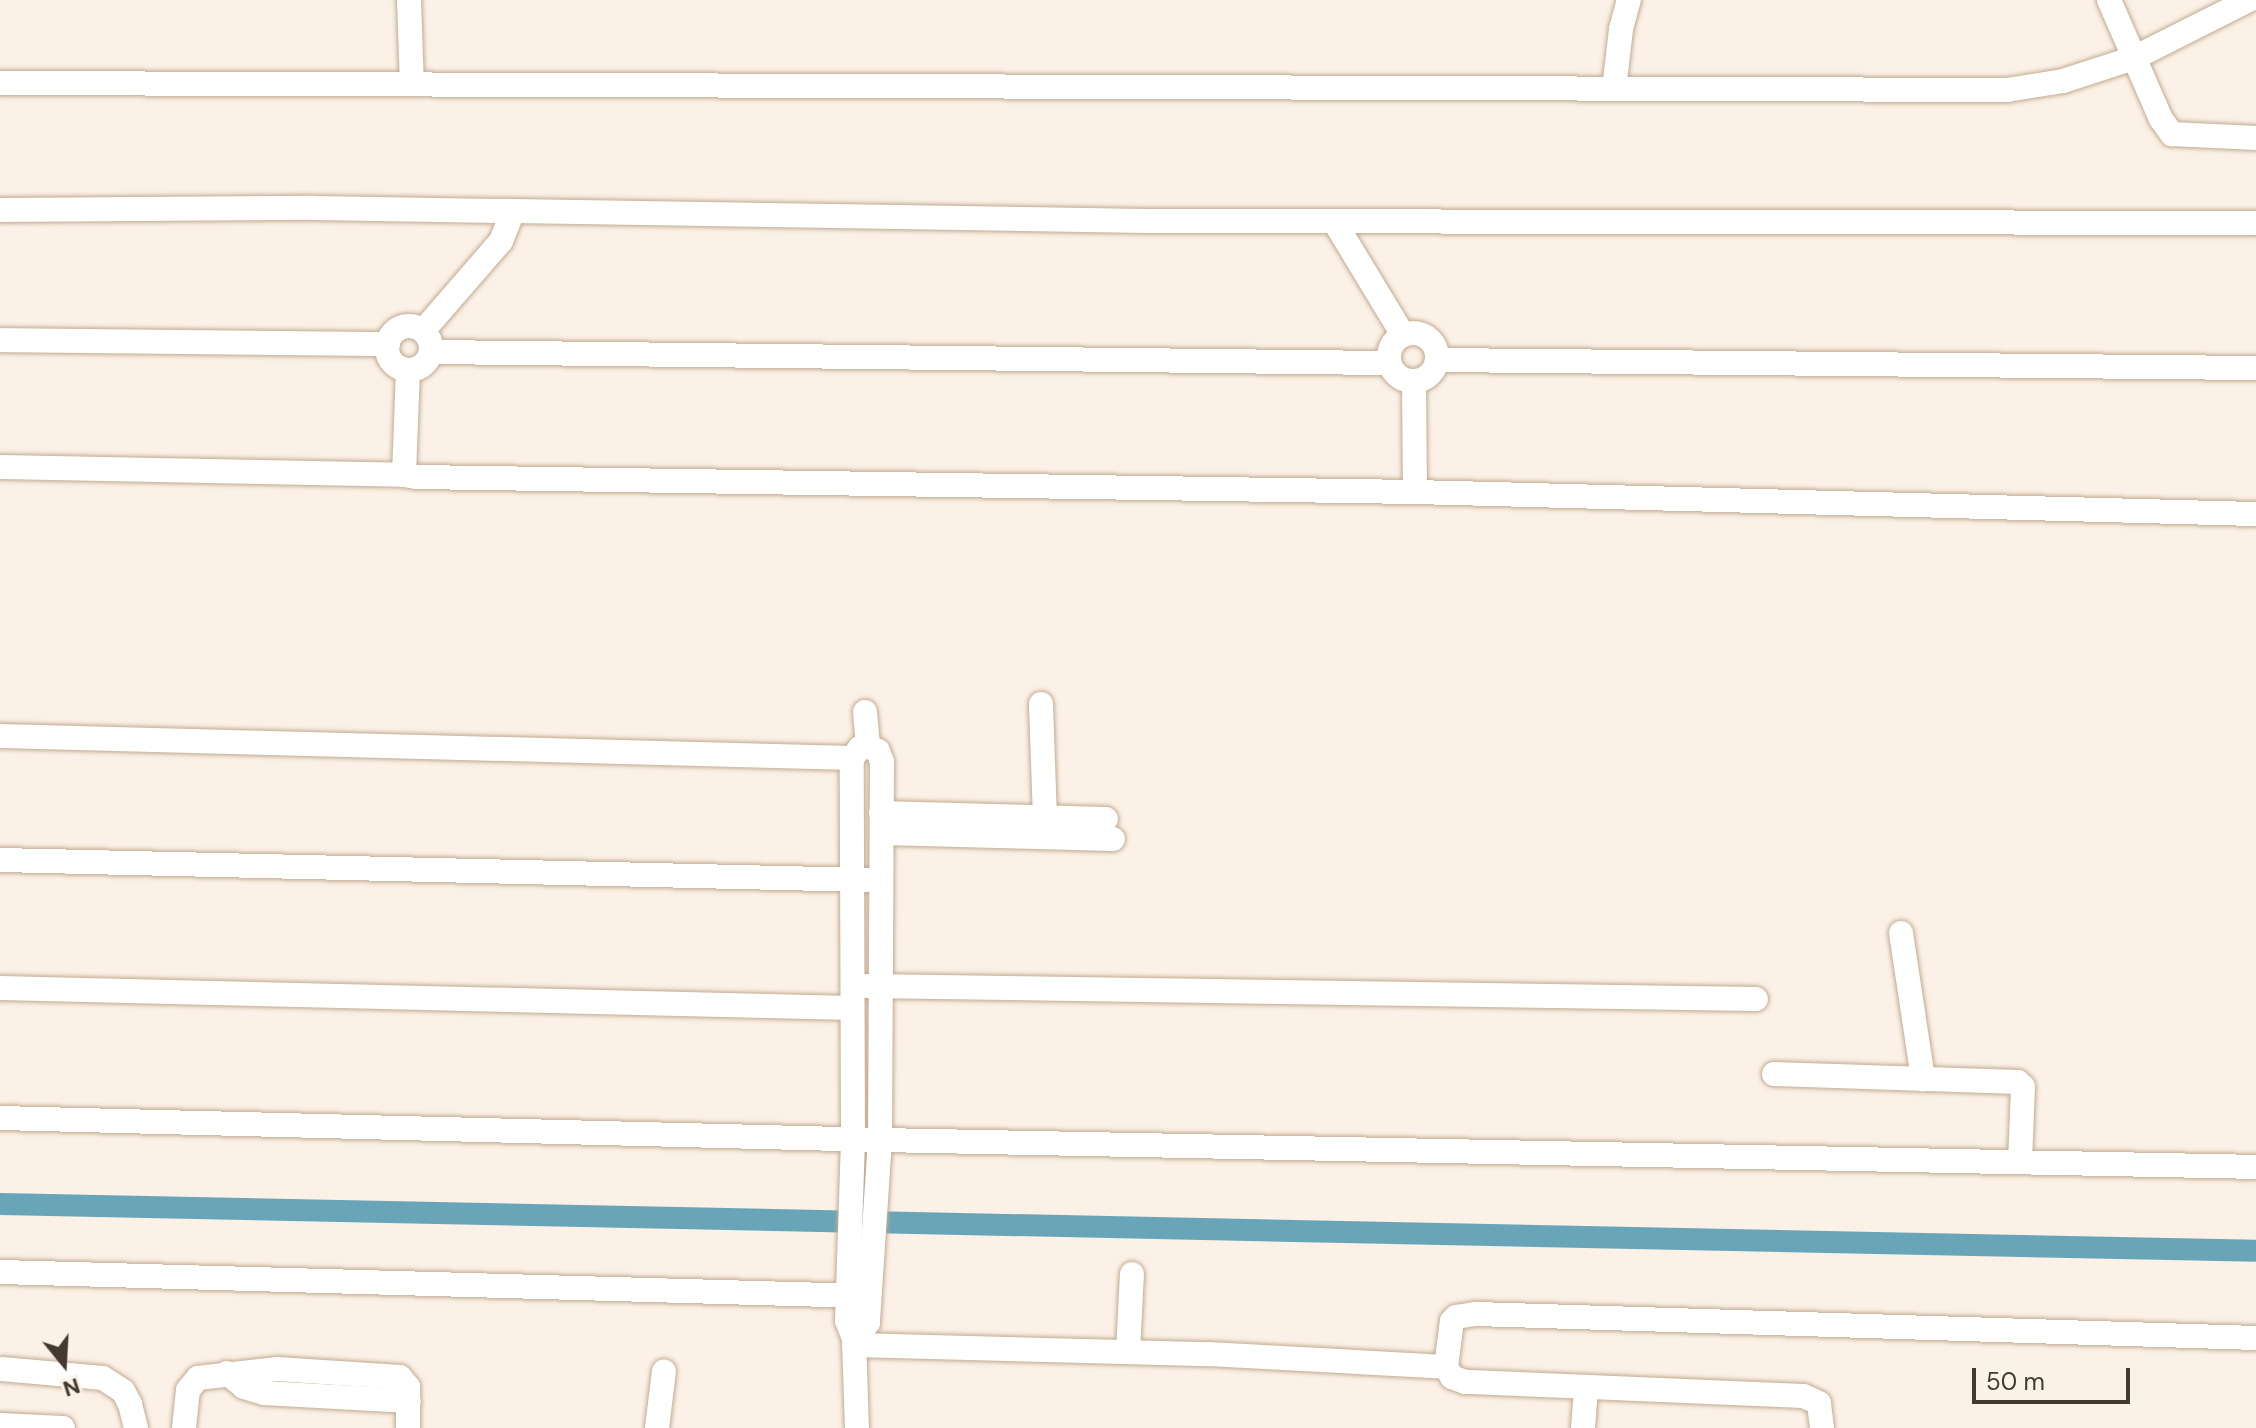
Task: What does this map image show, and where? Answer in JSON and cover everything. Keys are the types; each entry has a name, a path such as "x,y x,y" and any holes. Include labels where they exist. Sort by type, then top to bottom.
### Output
{"street":[{"path":"409,0 412,84"},
{"path":"1614,89 1621,29 1629,0"},
{"path":"2109,0 2161,119 2172,134 2256,138"},
{"path":"0,83 2007,90 2063,81 2134,58 2248,5"},
{"path":"0,210 313,208 512,214 1334,221 2256,223"},
{"path":"512,214 501,241 427,341 423,366 408,370 390,359 388,344 402,328 427,341 1389,363"},
{"path":"1334,221 1403,335"},
{"path":"1412,333 1428,338 1437,351 1437,360 1430,375 1414,381 1398,377 1389,363 1391,346 1403,335 1412,333"},
{"path":"0,340 388,344"},
{"path":"1437,360 2256,368"},
{"path":"404,475 408,370"},
{"path":"1414,381 1415,492"},
{"path":"0,467 1415,492 2256,514"},
{"path":"1041,704 1045,816"},
{"path":"857,1428 854,1342 868,1323 859,1296 860,1268 852,1176 852,880 865,712"},
{"path":"0,736 878,751 882,762 880,1140 878,1177 860,1268"},
{"path":"1045,816 1109,829 882,823 1045,816"},
{"path":"0,860 881,881"},
{"path":"1901,933 1923,1079"},
{"path":"0,988 852,997 881,986 1756,999"},
{"path":"1774,1074 2021,1084 2020,1161"},
{"path":"0,1118 880,1140 2256,1167"},
{"path":"0,1272 859,1296"},
{"path":"1128,1352 1132,1274"},
{"path":"1822,1428 1819,1403 1803,1396 1465,1382 1452,1377 1446,1367 1452,1321 1464,1314 2256,1338"},
{"path":"854,1342 1446,1367"},
{"path":"2,1369 103,1378 123,1391 136,1428"},
{"path":"657,1428 664,1371"},
{"path":"184,1428 192,1384 198,1378 227,1373 244,1387 264,1393 409,1401 408,1428"},
{"path":"1583,1428 1586,1388"},
{"path":"0,1425 60,1428"}],"waterway":[{"path":"0,1204 2256,1251"}]}
